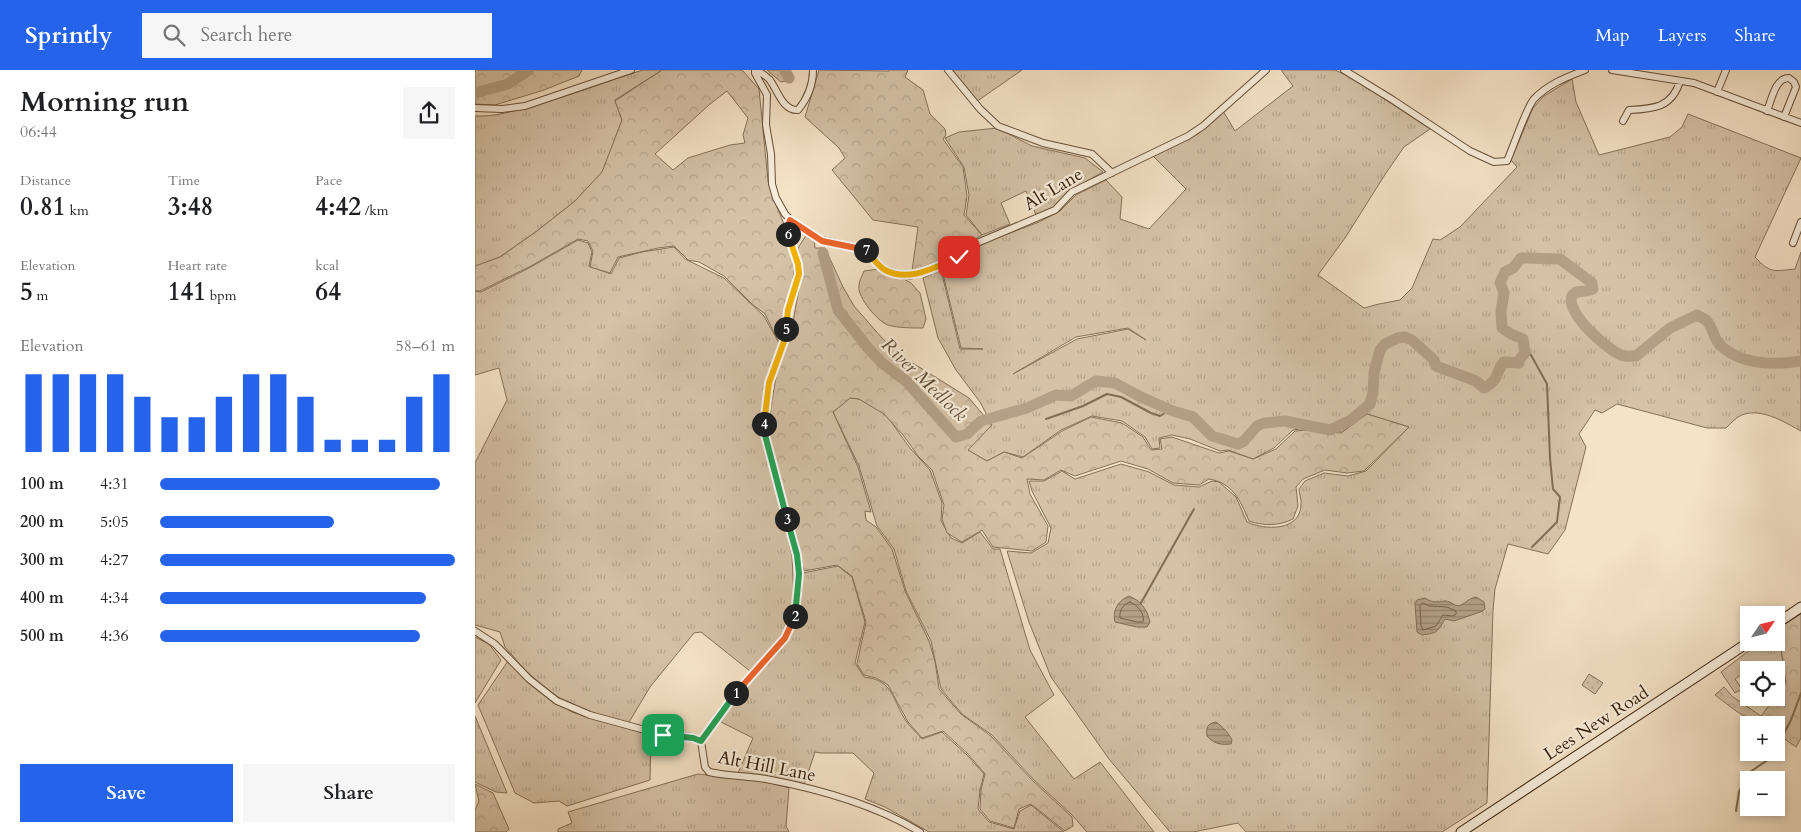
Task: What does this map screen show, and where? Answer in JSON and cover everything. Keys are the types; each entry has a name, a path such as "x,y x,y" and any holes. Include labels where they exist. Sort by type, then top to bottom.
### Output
{"main road":[{"path":"1785,618 1801,607"},
{"name":"Lees New Road","path":"1461,832 1740,648"}],"street":[{"path":"475,108 502,109 525,106 631,70"},
{"path":"755,70 767,76 786,106 793,110 798,110 804,102 813,78 813,70"},
{"path":"701,741 733,697 785,638 795,617 799,574 797,555 764,431 769,383 786,336 788,310 799,274 798,264 787,229 790,220 776,198 772,184 771,154 766,125 767,95 755,70"},
{"path":"948,70 980,110 998,126 1043,143 1092,154 1112,173"},
{"name":"Alt Lane","path":"790,220 818,239 865,250 884,269 902,276 910,276 959,257 977,243 1055,210 1072,192 1188,136 1203,126 1266,70"},
{"path":"1344,70 1470,151 1494,162 1507,161 1532,100 1546,88 1560,80 1585,70"},
{"path":"1612,70 1646,73 1694,84 1801,123"},
{"path":"1665,70 1669,79"},
{"path":"1717,92 1726,70"},
{"path":"1767,111 1778,83 1783,79 1789,78 1796,87 1785,117"},
{"path":"1623,120 1629,110 1659,107 1671,98 1680,81"},
{"path":"1793,243 1801,222"},
{"name":"Alt Hill Lane","path":"475,631 495,644 529,679 557,701 590,715 663,735 693,738 701,741 705,767 709,772 764,779 804,787 881,811 921,832"}],"green space":[{"path":"475,70 582,70 579,76 544,90 495,105 475,104"},
{"path":"643,70 662,70 615,100 622,120 603,172 575,201 537,231 500,257 475,267 475,116 511,112 560,98"},
{"path":"662,70 742,70 759,89 768,181 784,224 795,265 784,334 780,345 765,314 752,304 724,276 699,262 688,260 674,246 618,257 610,273 590,267 593,251 588,241 578,239 531,266 480,291 475,291 475,266 500,257 537,231 575,201 602,172 622,120 615,101","holes":["727,91 748,118 743,135 745,143 730,145 688,158 673,170 655,154"]},
{"path":"767,70 784,70 794,79 781,82"},
{"path":"819,70 908,70 905,77 923,90 930,114 945,129 946,135 943,139 963,167 967,196 964,215 982,235 946,260 912,271 918,227 873,220 832,170 845,158 839,148 805,117"},
{"path":"950,70 1022,70 976,102"},
{"path":"1281,70 1335,70 1354,79 1430,129 1404,147 1345,238 1318,275 1364,308 1400,300 1412,288 1433,239 1440,240 1460,227 1517,167 1511,160 1533,108 1544,96 1572,79 1576,102 1599,155 1670,137 1682,127 1688,114 1801,158 1755,257 1769,269 1795,269 1801,252 1801,431 1771,416 1754,413 1738,417 1726,428 1707,428 1617,404 1602,413 1595,410 1579,434 1586,447 1565,530 1548,554 1508,544 1495,589 1493,610 1487,803 1442,832 1246,832 1238,823 1193,832 1170,832 1109,759 1051,677 1029,622 1007,551 1031,553 1048,543 1051,528 1032,491 1029,481 1044,481 1062,471 1075,479 1121,464 1149,472 1174,485 1199,487 1212,481 1219,482 1236,497 1247,522 1262,527 1280,527 1295,520 1299,514 1301,503 1299,489 1305,481 1324,473 1348,476 1366,471 1409,427 1367,414 1342,432 1307,428 1293,430 1274,448 1253,459 1228,450 1220,451 1190,439 1172,435 1159,438 1160,448 1152,449 1145,437 1122,421 1092,416 1061,430 1023,457 1004,452 987,461 967,450 992,425 980,402 956,370 938,338 923,278 941,270 960,349 983,349 961,348 942,270 984,243 1039,222 1060,211 1076,195 1106,180 1122,197 1120,219 1149,229 1186,189 1152,155 1198,134 1223,111 1235,131 1293,86","holes":["1128,328 1146,340 1128,329 1077,339 1013,374 1076,337"]},
{"path":"997,128 1032,146 1085,158 1103,172 1071,190 1052,209 1036,215 1026,191 1001,203 1010,224 982,235 966,215 969,195 964,167 945,138 959,132"},
{"path":"807,234 814,239 815,248 825,248 854,306 882,338 903,357 969,398 992,425 968,450 987,461 1004,452 1022,458 1062,431 1091,417 1122,423 1143,437 1151,450 1162,449 1160,439 1172,437 1219,453 1229,451 1253,459 1276,449 1295,431 1308,430 1341,433 1367,414 1409,427 1364,471 1347,473 1325,470 1303,479 1296,487 1298,506 1293,519 1277,524 1260,524 1249,521 1235,494 1224,484 1217,481 1209,479 1199,485 1173,483 1148,469 1121,461 1075,476 1061,470 1044,480 1027,479 1030,494 1048,526 1046,542 1032,551 993,547 982,530 962,542 947,533 942,519 944,505 932,470 918,456 903,435 884,414 859,399 850,398 833,412 858,467 871,512 865,511 866,520 876,527 892,549 905,591 929,641 935,661 939,689 961,714 991,736 1033,781 1072,817 1073,826 1065,831 1031,804 1019,809 1014,828 990,821 980,809 981,790 985,774 968,754 943,731 922,738 908,722 888,685 876,678 864,675 857,664 866,622 852,576 837,565 804,571 769,434 771,406 778,366 791,333 802,272 798,248"},
{"path":"578,240 588,243 592,252 589,266 611,274 619,258 674,247 685,259 724,278 764,316 780,345 764,395 761,426 792,555 794,601 791,620 782,639 750,671 701,632 694,633 650,687 628,724 586,711 552,694 526,671 505,647 500,632 475,625 475,463 507,400 499,368 475,375 475,291 481,292 529,268"},
{"path":"879,269 911,283 920,293 926,319 923,328 888,325 879,319 869,308 859,291 859,282 864,271"},
{"path":"850,398 859,399 885,413 909,447 930,470 942,503 941,521 951,538 962,543 980,532 993,549 1000,549 1030,650 1054,695 1025,717 1074,779 1100,762 1154,832 1087,832 992,735 962,714 941,689 931,641 906,591 894,549 877,526 859,466 833,412"},
{"path":"838,566 852,577 865,622 855,663 864,677 881,682 887,687 909,726 922,739 942,732 984,774 978,809 989,822 1014,829 1020,811 1031,805 1064,832 929,832 885,807 865,799 874,773 853,753 815,752 804,785 763,776 738,773 753,738 717,720 789,637 800,613 803,573"},
{"path":"1801,614 1801,738 1796,747 1785,739 1785,716 1761,716 1769,706 1785,706 1785,661 1783,661 1781,651 1785,651 1785,624"},
{"path":"475,637 489,644 501,660 475,703"},
{"path":"1749,651 1781,651 1783,661 1740,661 1740,676 1735,679 1740,686 1740,690 1735,693 1721,672"},
{"path":"508,661 540,692 572,712 651,735 650,780 567,806 559,801 534,803 515,793 478,705"},
{"path":"1589,674 1603,683 1595,694 1582,685"},
{"path":"1724,687 1740,702 1740,706 1746,706 1761,716 1745,716 1715,695"},
{"path":"475,716 507,793 496,792 475,782"},
{"path":"698,774 764,781 789,788 786,826 789,832 558,832 558,829 572,823 568,812"},
{"path":"475,784 493,793 509,829 506,832 475,832 475,810 479,801"}],"water":[{"path":"1129,596 1137,600 1145,609 1150,622 1147,627 1137,627 1115,622 1114,614 1117,606"},
{"path":"1476,597 1484,602 1485,609 1483,611 1454,621 1445,619 1438,629 1431,633 1422,635 1417,632 1415,604 1417,600 1425,598 1437,602 1447,601 1459,606"},
{"path":"1216,722 1229,735 1232,740 1231,744 1212,741 1207,736 1208,726"}],"waterway":[{"name":"River Medlock","path":"475,93 508,84 529,70"},
{"name":"River Medlock","path":"785,70 789,78"},
{"name":"River Medlock","path":"823,253 838,310 868,348 882,363 907,382 956,437 967,434 981,421 1027,408 1056,395 1071,396 1096,381 1115,383 1170,410 1193,417 1212,436 1238,444 1244,441 1257,426 1264,423 1285,421 1330,430 1351,420 1370,404 1373,393 1374,373 1380,350 1385,344 1405,337 1412,340 1434,360 1436,366 1476,381 1484,388 1493,381 1504,362 1519,363 1519,360 1525,353 1523,339 1502,328 1501,311 1504,293 1500,283 1505,272 1513,268 1521,258 1560,259 1592,283 1593,289 1576,293 1572,296 1575,312 1597,338 1623,356 1636,356 1670,328 1697,315 1707,321 1716,340 1728,352 1759,362 1801,361"},
{"path":"1525,353 1531,355 1547,384 1553,489 1560,497 1557,522 1532,547"},
{"path":"1046,419 1083,406 1107,394 1121,397 1160,416 1170,410"},
{"path":"1141,603 1194,509"},
{"path":"1736,811 1739,792 1747,774 1778,753 1778,745 1791,720 1801,693"}],"route":[{"path":"663,735 693,738 701,741 733,697 785,638 795,617 799,574 797,555 764,431 769,383 786,336 788,310 799,274 798,264 787,229 790,220 822,241 865,250 884,269 902,276 917,274 959,257"}]}
